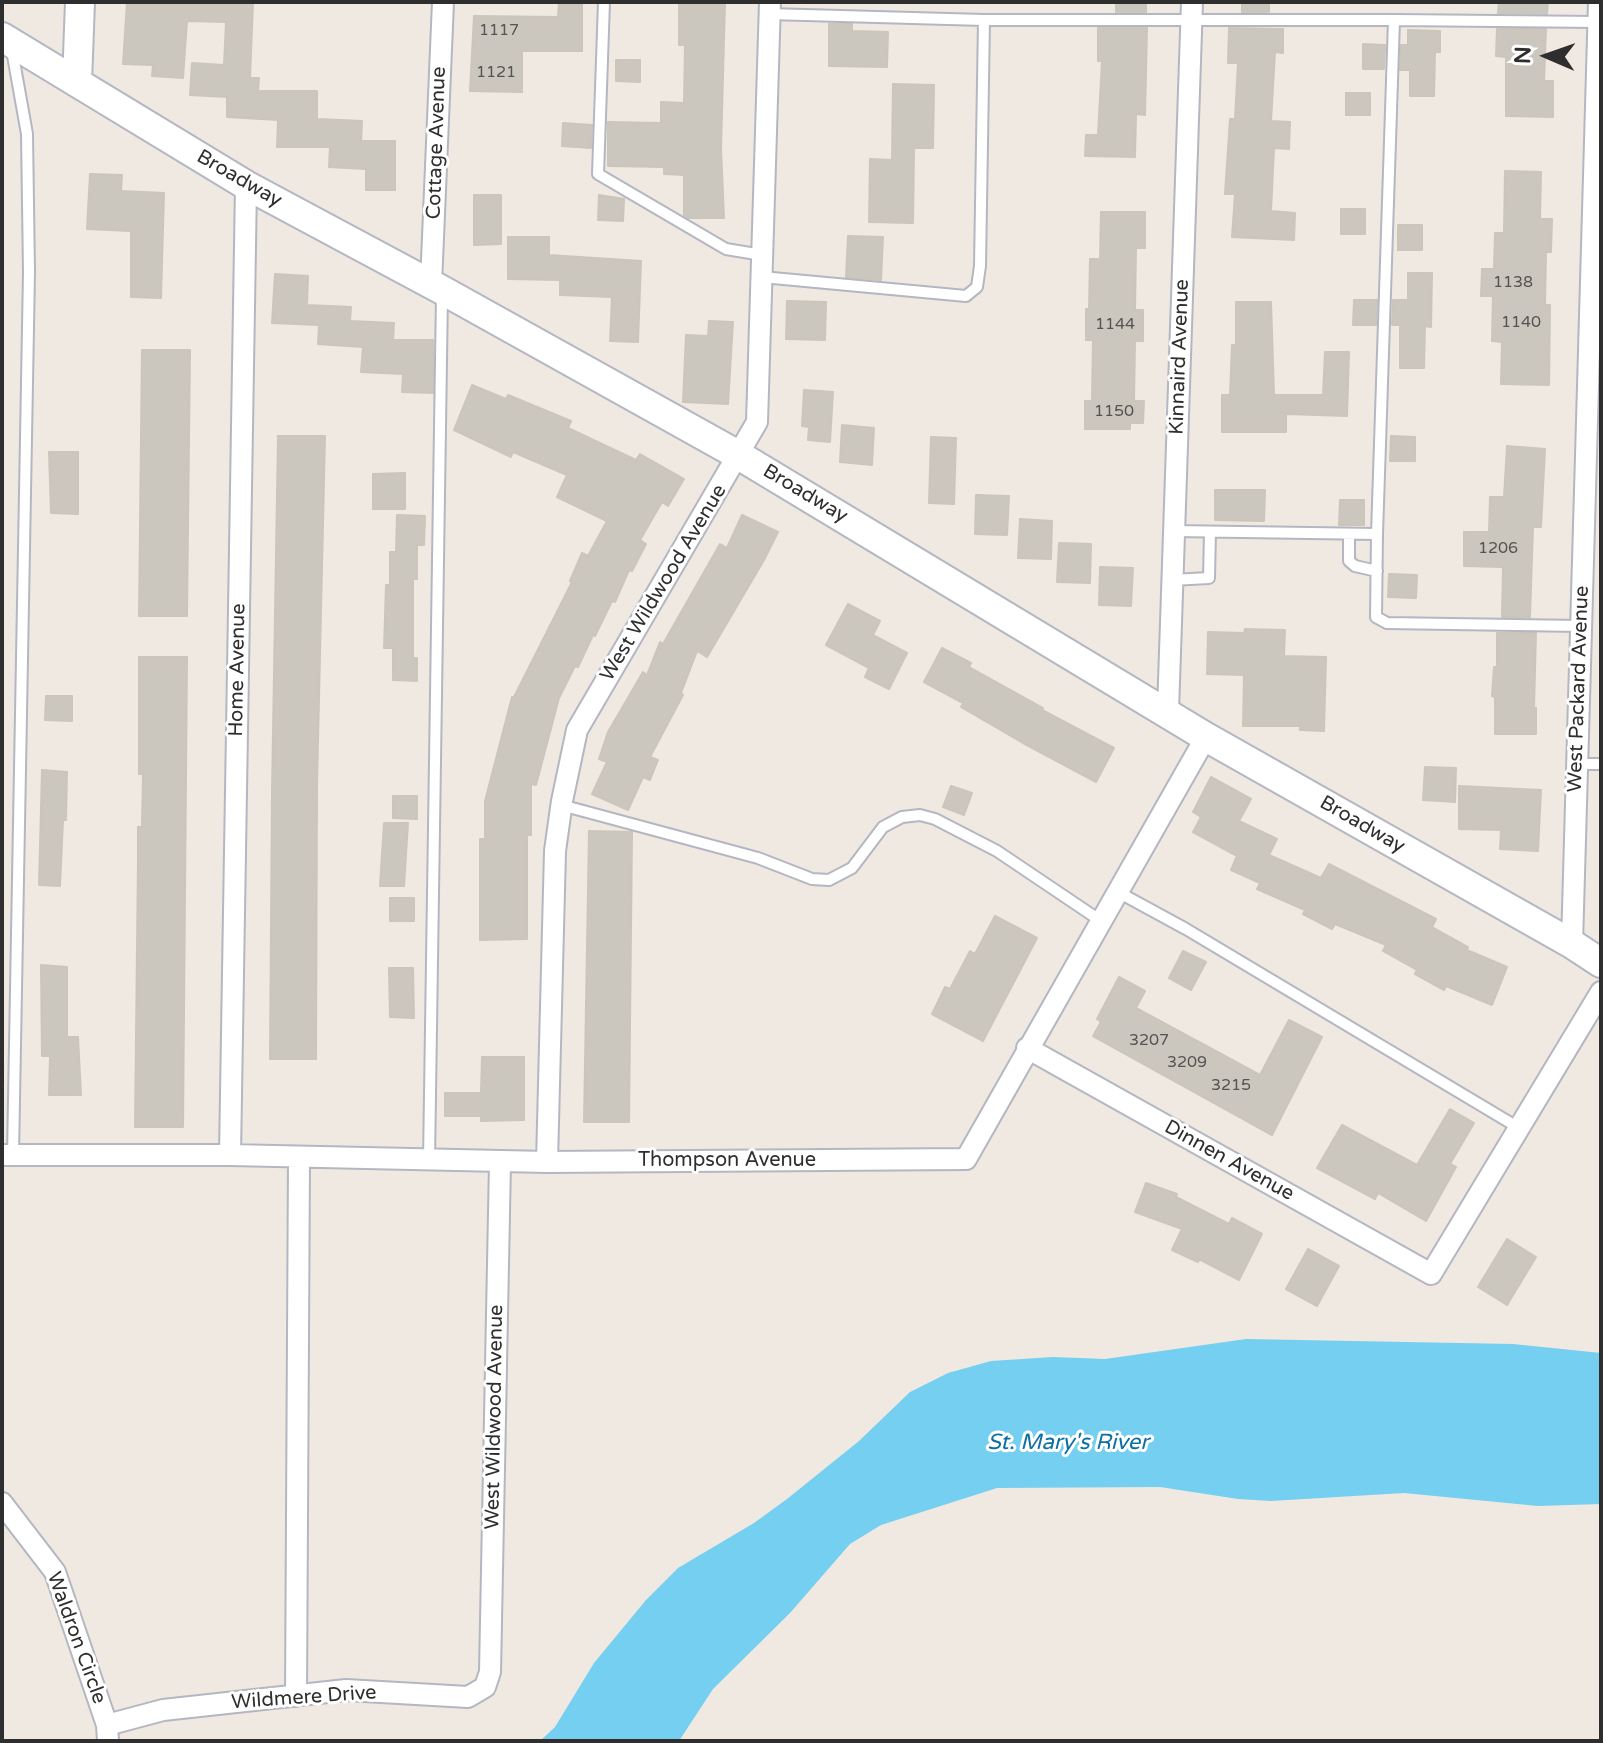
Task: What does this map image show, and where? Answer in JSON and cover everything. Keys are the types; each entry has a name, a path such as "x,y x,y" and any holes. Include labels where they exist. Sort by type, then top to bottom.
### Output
{"main road":[{"path":"77,82 80,2"},
{"name":"Broadway","path":"6,40 246,185 740,456 1168,711 1206,737 1601,963"}],"street":[{"name":"Cottage Avenue","path":"436,287 443,2"},
{"name":"West Wildwood Avenue","path":"547,1162 555,851 577,730 740,456 757,422 770,8"},
{"name":"Kinnaird Avenue","path":"1168,711 1192,10"},
{"name":"West Packard Avenue","path":"1572,944 1599,15"},
{"name":"Home Avenue","path":"230,1155 246,185"},
{"name":"Thompson Avenue","path":"8,1155 230,1155 500,1162 966,1159 1206,737"},
{"path":"1519,1128 1601,992"},
{"name":"Dinnen Avenue","path":"1027,1048 1431,1274 1519,1128"},
{"path":"296,1696 299,1157"},
{"name":"West Wildwood Avenue","path":"490,1672 500,1162"},
{"name":"Waldron Circle","path":"2,1503 55,1572 107,1733"},
{"name":"Wildmere Drive","path":"107,1733 163,1710 346,1690 468,1697 485,1687 490,1672"}],"lane":[{"path":"604,2 598,174 726,249 762,255"},
{"path":"770,8 984,20 1192,10 1394,20 1599,15"},
{"path":"762,277 966,296 977,287 980,266 984,20"},
{"path":"1394,20 1376,617 1387,623 1581,626"},
{"path":"6,40 27,134 29,272 8,1155"},
{"path":"429,1160 436,287"},
{"path":"1174,531 1377,534"},
{"path":"1172,580 1209,578 1210,532"},
{"path":"1349,534 1349,561 1355,566 1377,571"},
{"path":"1577,764 1601,764"},
{"path":"561,805 758,858 812,879 829,880 852,868 883,827 902,817 920,815 935,819 997,851 1101,921"},
{"path":"1117,892 1186,929 1519,1128"}],"water":[{"name":"St. Mary's River","path":"1246,1339 1513,1344 1601,1353 1601,1504 1538,1506 1404,1493 1271,1501 1160,1487 997,1488 881,1525 850,1544 790,1613 713,1689 679,1741 540,1741 555,1727 594,1663 646,1600 678,1568 754,1523 787,1499 859,1441 910,1392 948,1373 991,1361 1053,1357 1105,1359"}],"building":[{"path":"127,2 253,2 250,78 259,78 258,91 317,91 317,119 362,121 361,141 395,141 395,190 366,190 366,169 329,167 330,147 277,147 278,120 227,117 227,97 190,95 192,63 224,65 226,22 187,21 183,78 152,76 153,65 123,64"},
{"path":"559,2 582,2 582,51 522,51 522,92 470,91 474,16 558,17"},
{"path":"679,2 725,2 721,148 724,218 688,218 684,215 684,175 664,174 664,167 608,166 608,122 661,123 661,102 684,103 685,45 679,45"},
{"path":"1116,2 1146,2 1146,12 1116,12"},
{"path":"1242,2 1269,2 1269,12 1242,12"},
{"path":"1499,2 1548,2 1547,14 1498,13"},
{"path":"829,24 852,24 852,31 888,32 887,67 829,66"},
{"path":"1098,28 1147,28 1145,115 1136,114 1135,157 1085,156 1086,135 1098,135 1102,61 1098,61"},
{"path":"1229,28 1283,29 1283,53 1275,52 1271,121 1290,122 1289,149 1274,148 1271,211 1295,213 1294,240 1232,237 1235,194 1225,194 1230,119 1235,119 1238,63 1228,63"},
{"path":"1497,29 1546,29 1544,81 1553,81 1553,117 1506,116 1506,57 1496,56"},
{"path":"1408,30 1440,31 1440,52 1435,52 1434,96 1410,96 1410,70 1400,70 1401,45 1408,45"},
{"path":"1363,44 1385,45 1384,69 1363,69"},
{"path":"616,60 640,60 640,82 616,81"},
{"path":"893,84 934,85 933,148 914,148 913,223 869,222 870,159 892,160"},
{"path":"1346,93 1370,93 1370,115 1346,115"},
{"path":"563,123 592,125 591,148 562,146"},
{"path":"1505,171 1541,172 1540,219 1552,219 1551,252 1546,252 1545,305 1550,305 1549,385 1501,384 1502,342 1492,341 1493,296 1481,296 1482,269 1494,269 1495,233 1504,233"},
{"path":"90,174 122,175 121,191 164,193 161,298 131,297 131,231 87,229"},
{"path":"474,195 501,195 501,244 474,245"},
{"path":"599,195 624,199 623,221 598,220"},
{"path":"1341,209 1365,209 1365,234 1341,234"},
{"path":"1101,212 1145,212 1145,248 1136,248 1135,310 1143,310 1143,341 1135,341 1134,401 1144,401 1143,423 1130,423 1130,429 1085,429 1085,401 1092,401 1093,340 1086,340 1086,309 1089,309 1090,259 1100,259"},
{"path":"1398,225 1422,225 1422,250 1398,250"},
{"path":"848,236 883,237 881,280 846,277"},
{"path":"508,237 549,237 549,255 641,261 638,342 610,341 612,297 560,295 560,280 508,279"},
{"path":"1408,273 1432,273 1431,327 1425,326 1424,368 1400,368 1400,325 1392,325 1393,300 1408,300"},
{"path":"275,274 308,276 307,305 351,307 350,321 394,323 393,340 433,340 433,393 402,392 403,374 361,372 363,347 318,344 319,325 272,323"},
{"path":"1354,300 1377,300 1376,325 1353,325"},
{"path":"787,301 826,302 825,340 786,339"},
{"path":"1236,302 1271,302 1274,395 1323,395 1325,352 1349,352 1347,416 1286,414 1286,432 1222,432 1222,395 1230,395 1232,345 1236,345"},
{"path":"709,321 733,322 728,404 683,402 686,335 708,336"},
{"path":"142,350 190,350 187,616 139,616"},
{"path":"472,385 506,399 508,395 571,421 568,428 636,460 640,454 684,479 668,506 662,502 640,540 646,544 559,698 536,785 531,784 531,835 527,835 527,939 480,940 480,839 485,839 485,801 512,697 572,582 582,553 588,556 607,521 557,497 567,475 513,452 511,457 454,430"},
{"path":"804,390 833,392 830,442 808,440 809,427 802,426"},
{"path":"842,425 874,428 872,465 840,462"},
{"path":"278,436 325,436 317,785 316,1059 270,1059"},
{"path":"1391,436 1415,437 1415,461 1390,461"},
{"path":"931,437 956,438 954,504 929,503"},
{"path":"1507,446 1545,449 1541,527 1533,527 1530,617 1502,617 1503,567 1464,566 1464,532 1489,532 1490,497 1504,497"},
{"path":"49,452 78,452 78,514 51,513"},
{"path":"405,473 405,509 373,509 373,474"},
{"path":"1215,490 1265,490 1264,521 1215,520"},
{"path":"976,495 1009,496 1007,535 975,534"},
{"path":"1340,500 1364,500 1364,525 1339,525"},
{"path":"397,515 425,516 424,545 417,545 417,579 413,579 413,658 417,658 417,681 393,680 393,648 384,648 386,585 390,585 390,552 396,552"},
{"path":"742,515 778,532 707,657 697,651 681,693 683,695 650,757 658,760 650,780 643,777 628,810 592,794 607,762 599,759 608,732 643,672 647,675 660,642 663,644 720,544 727,548"},
{"path":"1020,519 1052,521 1051,559 1018,558"},
{"path":"1059,543 1091,544 1090,583 1057,582"},
{"path":"1100,567 1133,568 1131,606 1099,605"},
{"path":"1389,574 1417,575 1416,598 1388,597"},
{"path":"848,604 880,621 873,635 907,653 889,689 865,677 869,668 826,645"},
{"path":"1245,629 1285,630 1284,656 1326,657 1324,731 1300,730 1300,726 1243,726 1244,675 1207,674 1208,632 1244,633"},
{"path":"1497,633 1536,633 1536,734 1495,734 1495,697 1492,696 1494,667 1497,667"},
{"path":"942,648 971,663 969,667 1042,710 1114,748 1096,782 961,707 963,703 924,682"},
{"path":"139,657 187,657 183,1127 135,1127 138,827 142,827 143,774 139,774"},
{"path":"46,696 72,696 72,721 45,720"},
{"path":"1425,767 1456,768 1455,802 1423,800"},
{"path":"42,770 67,772 60,886 39,885"},
{"path":"1211,777 1251,799 1239,821 1277,839 1269,855 1321,878 1329,864 1436,919 1432,927 1468,947 1467,950 1507,967 1492,1005 1446,986 1444,990 1383,951 1386,945 1335,924 1332,929 1303,914 1305,910 1257,889 1260,883 1231,870 1237,856 1193,832 1201,817 1193,812"},
{"path":"951,786 972,793 964,815 943,807"},
{"path":"1459,786 1541,790 1538,851 1500,849 1501,830 1459,829"},
{"path":"393,796 417,796 417,819 393,818"},
{"path":"384,823 408,823 404,886 380,886"},
{"path":"589,831 632,832 629,1122 584,1122"},
{"path":"390,898 414,898 414,921 390,921"},
{"path":"995,916 1037,938 983,1041 932,1014 945,987 950,989 970,951 975,954"},
{"path":"1183,951 1206,962 1191,990 1169,978"},
{"path":"41,965 67,967 67,1037 78,1037 81,1095 49,1095 50,1056 42,1056"},
{"path":"389,968 413,968 414,1018 390,1017"},
{"path":"1119,977 1145,991 1136,1008 1260,1075 1289,1020 1322,1037 1272,1135 1093,1036 1101,1022 1097,1019"},
{"path":"482,1057 524,1057 524,1120 481,1121 481,1116 445,1116 445,1093 481,1093"},
{"path":"1450,1109 1474,1123 1450,1164 1456,1167 1426,1221 1378,1193 1375,1199 1317,1168 1342,1125 1417,1165"},
{"path":"1146,1183 1177,1194 1176,1197 1229,1224 1232,1218 1262,1234 1239,1280 1199,1259 1198,1262 1172,1250 1182,1229 1135,1212"},
{"path":"1507,1239 1536,1257 1507,1305 1478,1287"},
{"path":"1308,1249 1339,1266 1317,1306 1286,1289"}]}
